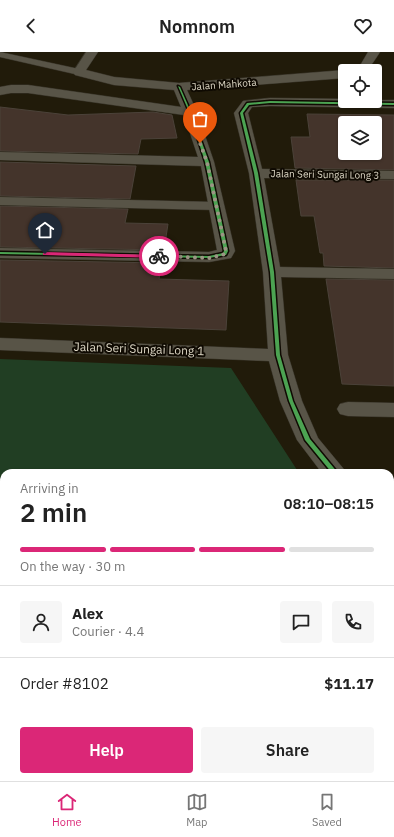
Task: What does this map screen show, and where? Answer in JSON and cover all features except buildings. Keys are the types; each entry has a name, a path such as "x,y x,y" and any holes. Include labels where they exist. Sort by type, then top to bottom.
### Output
{"street":[{"path":"79,72 92,52"},
{"path":"366,64 374,52"},
{"name":"Jalan Mahkota","path":"79,72 114,81 180,87 338,75"},
{"path":"0,253 209,258 225,254 226,251 215,206 207,162 180,87"},
{"path":"0,91 11,89 28,89 190,112"},
{"path":"332,469 308,440 291,401 278,355 272,272 256,173 241,113 248,104 270,102 394,104"},
{"path":"0,156 207,162"},
{"name":"Jalan Seri Sungai Long 3","path":"256,173 394,175"},
{"path":"272,272 394,274"},
{"name":"Jalan Seri Sungai Long 1","path":"0,344 278,355"},
{"path":"348,409 394,410"}],"lane":[{"path":"0,54 79,72"},
{"path":"0,201 215,206"}],"green space":[{"path":"0,359 231,368 296,469 0,469"}],"cycle path":[{"path":"0,253 209,257 225,254 226,251 207,162 190,112 179,87"},
{"path":"332,469 308,440 291,401 278,355 272,272 256,173 241,113 248,104 270,102 394,104"}],"way so far":[{"path":"159,256 209,258 225,254 226,251 215,206 207,162 200,143"}],"route":[{"path":"45,254 159,256"}]}
